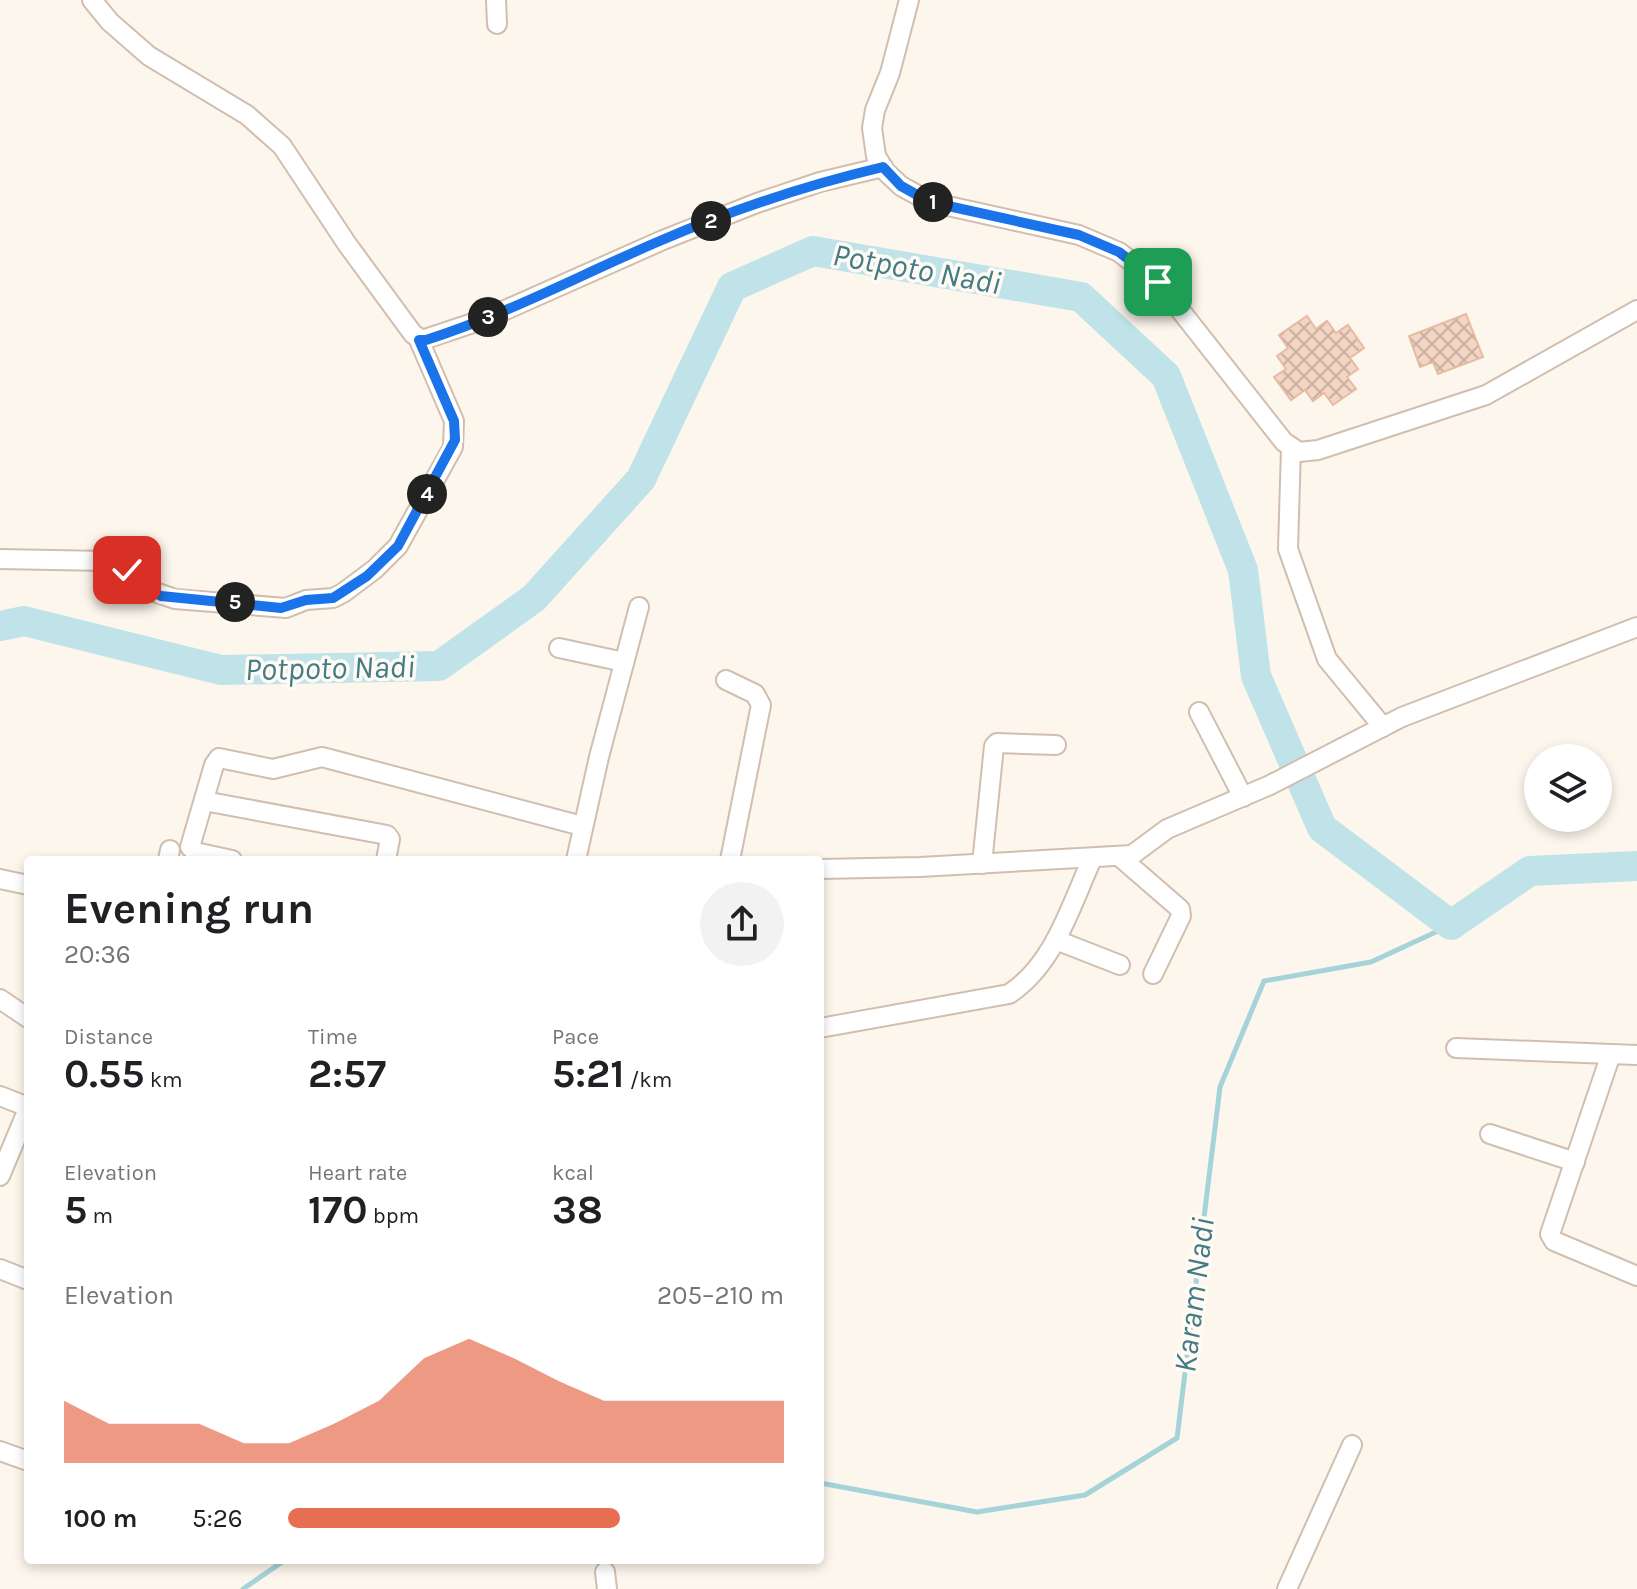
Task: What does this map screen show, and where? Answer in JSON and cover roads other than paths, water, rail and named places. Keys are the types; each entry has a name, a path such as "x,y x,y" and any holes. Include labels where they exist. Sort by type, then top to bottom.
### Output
{"street":[{"path":"0,559 106,561 127,570 152,591 175,599 286,608 306,600 333,598 375,569 398,546 453,447 454,421 422,340 347,244 282,146 247,115 149,56 110,22 92,0"},
{"path":"496,0 497,24"},
{"path":"909,0 872,128 876,156 883,167 901,186 930,202 1079,235 1119,252 1140,266 1158,282 1291,448 1299,452 1318,450 1486,395 1637,310"},
{"path":"422,340 447,333 757,203 820,182 883,167"},
{"path":"1291,448 1288,549 1327,659 1383,727"},
{"path":"577,856 639,607"},
{"path":"824,869 1092,859 1136,854 1167,829 1270,785 1402,717 1637,627"},
{"path":"559,648 624,662"},
{"path":"726,680 755,694 761,705 731,856"},
{"path":"1199,712 1243,797"},
{"path":"982,864 992,748 997,743 1056,745"},
{"path":"216,856 191,850 198,805 215,761 219,758 273,769 322,757 582,826"},
{"path":"198,805 387,835 390,839 387,856"},
{"path":"1120,857 1181,911 1153,974"},
{"path":"824,1027 1009,994 1035,969 1056,940 1092,859"},
{"path":"0,879 24,884"},
{"path":"1056,940 1120,965"},
{"path":"0,999 24,1015"},
{"path":"1456,1048 1637,1055"},
{"path":"1611,1054 1551,1230 1551,1238 1637,1276"},
{"path":"0,1096 24,1106"},
{"path":"0,1176 24,1118"},
{"path":"1490,1134 1575,1162"},
{"path":"0,1269 24,1278"},
{"path":"1287,1589 1352,1445"},
{"path":"0,1451 24,1460"}],"waterway":[{"name":"Potpoto Nadi","path":"0,626 24,621 221,670 439,666 534,598 641,479 732,287 813,251 1081,297 1166,376 1243,570 1256,676 1322,828 1451,925 1530,871 1637,866"},
{"name":"Karam Nadi","path":"824,1484 977,1512 1085,1495 1177,1438 1220,1087 1264,981 1371,962 1451,925"},
{"name":"Karam Nadi","path":"243,1589 279,1564"}]}
